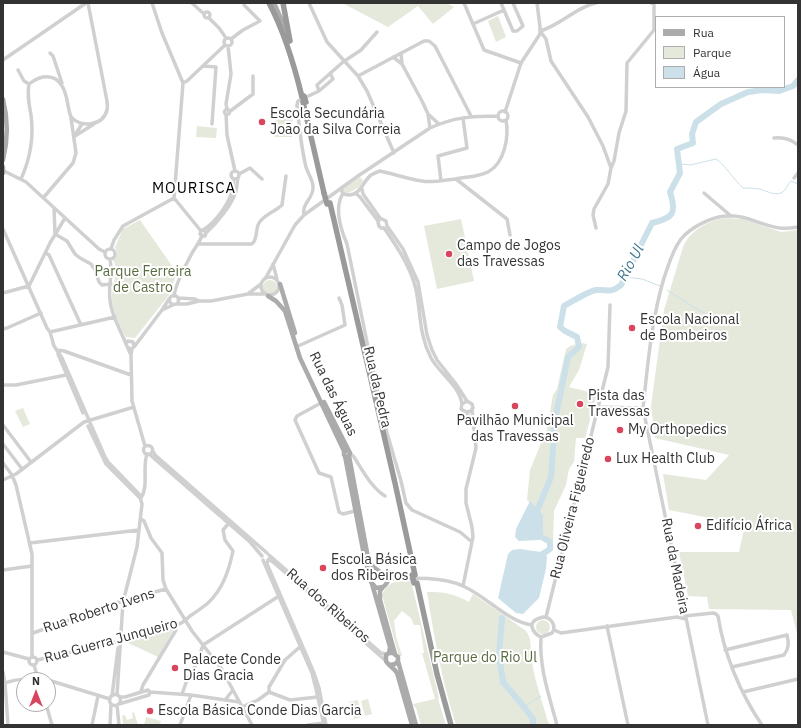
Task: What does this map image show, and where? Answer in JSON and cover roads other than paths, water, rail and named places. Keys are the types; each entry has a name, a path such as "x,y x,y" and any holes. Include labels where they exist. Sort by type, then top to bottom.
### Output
{"highway":[{"path":"270,3 290,52 304,99"},
{"path":"283,3 289,37 328,193 328,204 414,575 435,675 450,725"}],"main road":[{"path":"274,3 289,37"},
{"path":"3,99 6,115 7,135 3,160"},
{"name":"Rua das Águas","path":"279,282 297,346 348,454 368,558 374,567 383,573"},
{"name":"Rua das Águas","path":"266,295 276,301 284,312 321,403 348,454 355,511 364,558 390,647 389,653"},
{"path":"383,587 376,588 371,582 372,576 376,572 383,573 388,579 387,584 380,591 380,600 395,654 398,657 416,725"},
{"path":"395,654 389,653 386,657 386,661 397,673 412,725"},
{"path":"390,665 395,664 398,661"}],"street":[{"path":"3,60 87,3 108,110 104,116 74,136"},
{"path":"152,3 162,33 183,83 174,198 204,231"},
{"path":"192,3 204,14 206,12 209,13 209,18 226,38 224,41 227,46 231,74 227,112 227,135 237,175 237,190 232,201 214,226 204,231"},
{"path":"309,3 326,42 358,76 367,91 394,153"},
{"path":"464,3 484,50 521,63"},
{"path":"501,3 513,31 517,31 522,26 513,3"},
{"path":"328,193 350,195 355,193 362,189 365,182 372,174 380,170 423,182 481,175 490,171 501,156 507,140 508,133 506,120 508,115 505,112 521,63 538,37 540,31 537,3"},
{"path":"540,31 557,25 577,11 596,3"},
{"path":"596,228 593,215 594,209 608,184 619,133 626,111 627,63 654,30 654,4 652,3"},
{"path":"183,83 232,43 231,39 242,30 260,21 244,4"},
{"path":"473,24 504,10"},
{"path":"540,31 546,39 552,61 588,117 603,146 611,168"},
{"path":"319,91 317,85 330,73 361,50 377,32"},
{"path":"226,38 231,39"},
{"path":"358,76 424,41 429,41 435,46 471,116"},
{"path":"44,197 73,163 76,153 71,117 53,56 50,53"},
{"path":"401,53 402,64 428,114 430,128"},
{"path":"393,57 402,64"},
{"path":"202,66 216,67 212,124"},
{"path":"18,70 24,81 29,84"},
{"path":"304,215 303,212 305,205 312,195 313,186 306,168 297,105 298,101 319,91 333,79 330,73"},
{"path":"21,179 30,152 32,140 31,114 28,99 29,84 36,78 51,76 57,79 62,85"},
{"path":"227,112 253,94 253,76"},
{"path":"248,294 265,279 295,225 328,193 342,187 430,128 471,116 498,116 501,112 505,112"},
{"path":"428,114 440,124"},
{"path":"498,116 500,120 506,120"},
{"path":"71,117 73,120 82,124 96,122"},
{"path":"441,181 438,156 467,148 463,118"},
{"path":"74,136 82,124"},
{"path":"774,138 783,137 798,145"},
{"path":"380,170 382,161"},
{"path":"233,179 250,168 262,179"},
{"path":"3,170 21,179 44,197 99,249 105,252 105,256 110,259 112,273 110,302 124,340 130,345 131,396 145,446 144,451 250,542 262,558 314,673 319,688 325,724"},
{"path":"794,178 798,173"},
{"path":"162,310 178,301 176,297 176,288 198,244 201,237 200,233 211,225 229,200 234,189 231,174 237,175"},
{"path":"198,244 250,244 254,242 256,228 260,221 282,205 286,176"},
{"path":"358,176 363,178 365,182"},
{"path":"456,179 507,219 510,235"},
{"path":"342,187 342,192 344,195"},
{"path":"362,189 363,194 380,220 379,226 385,227 403,249 418,282 426,335 437,360 467,401 472,404 476,448 466,489 466,503 472,527 472,542 463,586"},
{"path":"355,193 380,220 386,221 385,227 399,249 414,283 422,336 427,350 433,361 460,395 462,409 466,412 473,423"},
{"path":"704,193 731,216 745,218 781,229 798,227"},
{"name":"Rua da Pedra","path":"344,195 339,201 338,208 342,231 368,347 406,503 412,510 460,532 472,542"},
{"path":"111,249 114,240 123,226 174,198"},
{"path":"54,208 56,234 58,238 67,242 75,254 91,264 102,285 111,284"},
{"path":"55,223 61,214"},
{"name":"Rua da Madeira","path":"708,725 643,408 646,367 651,334 661,287 670,258 688,232 710,220 731,216"},
{"path":"3,292 26,288 29,286 65,218"},
{"path":"3,229 41,313 46,328 50,332 50,338 65,365 87,421"},
{"path":"201,237 206,244"},
{"path":"105,252 107,249 111,249"},
{"path":"110,259 114,257 115,254 111,249"},
{"path":"46,253 49,255 81,324"},
{"path":"169,299 170,303 187,304 199,301 221,300 248,294 274,295 279,291 279,282 273,263"},
{"path":"265,279 270,277 279,282"},
{"path":"261,284 261,290 266,295"},
{"path":"130,345 139,339 169,299 176,297 195,299 199,301"},
{"path":"297,346 345,325 342,305 339,298"},
{"name":"Rua Oliveira Figueiredo","path":"546,617 608,367 610,305"},
{"path":"3,329 41,313"},
{"path":"50,332 115,317"},
{"path":"57,350 59,359 106,464 140,496 142,504 137,547 123,602 118,696 121,701 118,705 119,725"},
{"path":"57,350 64,351 131,375"},
{"path":"3,385 16,385 66,375"},
{"path":"462,404 467,401"},
{"name":"Rua das Águas","path":"321,403 297,416 295,420 319,473 331,477 339,512 342,514 355,511"},
{"path":"3,480 22,469 87,421 134,407"},
{"path":"598,407 643,408"},
{"path":"466,412 469,412 472,409"},
{"path":"3,425 31,462"},
{"path":"3,444 22,469"},
{"name":"Rua dos Ribeiros","path":"145,446 151,446 155,455 381,653 389,653"},
{"path":"140,496 144,491 145,460 148,454 153,451"},
{"name":"Rua das Águas","path":"348,454 354,457 378,492 385,496"},
{"path":"3,463 12,475 16,485 30,543 32,566 33,633 30,664 34,665 36,672"},
{"path":"141,519 144,521 151,538 162,554 166,589 186,621 221,668 252,725"},
{"name":"Rua Guerra Junqueiro","path":"3,652 31,658 35,657 37,660 120,641 172,625 175,626 186,621 217,594 228,573 233,551 225,540 224,530 229,523"},
{"path":"30,543 139,530"},
{"path":"262,558 264,553 268,554 267,564 279,596"},
{"path":"262,558 268,560"},
{"name":"Rua dos Ribeiros","path":"268,560 273,562 386,661"},
{"path":"3,570 32,566"},
{"path":"388,579 443,580 463,586 502,610 509,616 524,624 532,625"},
{"name":"Rua Roberto Ivens","path":"33,633 166,589"},
{"path":"182,694 187,680 197,663 203,645 279,596"},
{"path":"554,630 561,633 677,616 716,614 718,616 721,638 732,667 753,712 762,725"},
{"path":"677,616 685,616"},
{"path":"541,637 532,630 532,625 535,620 546,617 549,618 554,625 554,630"},
{"path":"141,691 143,685 176,630 175,626"},
{"path":"607,626 628,725"},
{"path":"541,637 552,633 554,630"},
{"path":"726,650 787,635 789,643 784,655 732,667"},
{"path":"541,637 540,650 542,670 557,725"},
{"path":"110,725 111,697 120,641"},
{"path":"242,707 258,700 269,692 269,687 285,660 301,646"},
{"path":"301,646 312,674 325,724"},
{"path":"34,665 37,660"},
{"path":"3,672 8,725"},
{"path":"4,683 16,680"},
{"path":"743,692 798,680"},
{"path":"793,681 798,683"},
{"path":"56,683 98,696 111,697 132,695 148,690 150,692 192,695 239,702"},
{"path":"225,700 233,690"},
{"path":"111,704 118,705 149,695 150,692"},
{"path":"269,692 290,700 318,697"},
{"path":"132,695 131,697 134,699"},
{"path":"180,725 192,695"},
{"path":"92,725 98,696"},
{"path":"48,712 52,725"},
{"path":"308,725 325,724"}],"water":[{"path":"530,501 543,515 543,538 539,540 519,541 515,537 516,529"},
{"path":"520,549 541,552 547,556 546,569 539,598 523,614 516,613 498,598 508,554 512,550"}],"waterway":[{"name":"Rio Ul","path":"535,516 551,477 555,420 568,357 579,347 577,337 560,327 564,306 593,291 611,290 621,285 652,223 665,219 672,214 673,205 670,192 680,173 677,149 693,143 692,134 696,122 721,104 748,92 763,90 779,91 793,86 798,80"},
{"path":"679,167 683,164 690,165 716,159 743,188 759,189 778,194 785,190 791,181 798,184"},
{"path":"625,277 642,279 660,286"},
{"path":"667,290 717,320"},
{"name":"Rio Ul","path":"538,534 550,542 550,549 538,557"},
{"name":"Rio Ul","path":"502,618 499,655 503,682 533,719 533,725"},
{"path":"524,707 541,696"}],"place":[{"name":"Escola Secundária João da Silva Correia","path":"262,122"},
{"name":"Campo de Jogos das Travessas","path":"449,254"},
{"name":"Escola Nacional de Bombeiros","path":"632,328"},
{"name":"Pista das Travessas","path":"580,404"},
{"name":"Pavilhão Municipal das Travessas","path":"515,406"},
{"name":"My Orthopedics","path":"620,430"},
{"name":"Lux Health Club","path":"608,459"},
{"name":"Edifício África","path":"698,526"},
{"name":"Escola Básica dos Ribeiros","path":"323,568"},
{"name":"Palacete Conde Dias Gracia","path":"175,668"},
{"name":"Escola Básica Conde Dias Garcia","path":"150,711"}],"district":[{"name":"MOURISCA","path":"194,189"}],"park label":[{"name":"Parque Ferreira de Castro","path":"143,280"},
{"name":"Parque do Rio Ul","path":"485,658"}]}
